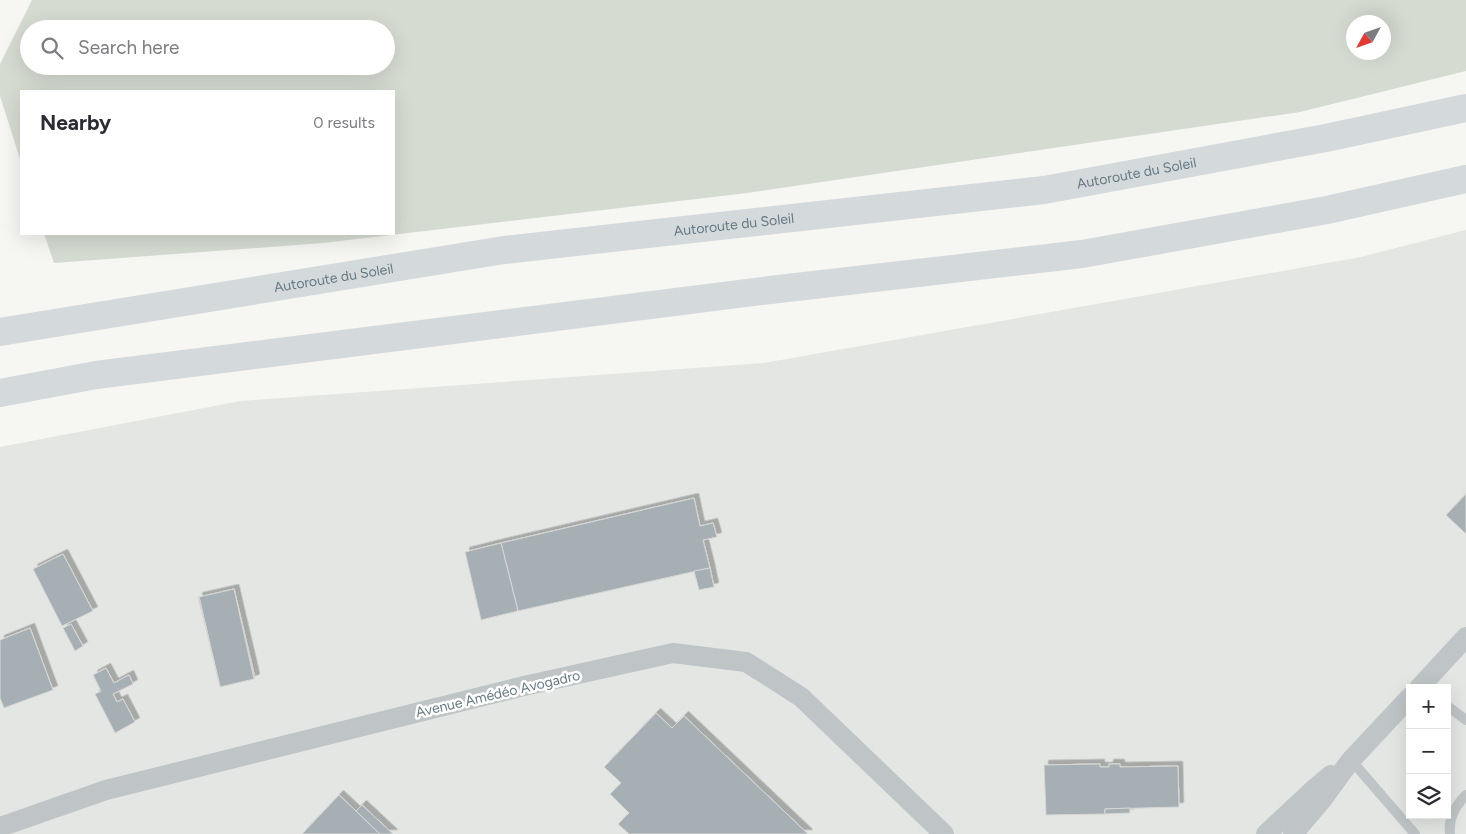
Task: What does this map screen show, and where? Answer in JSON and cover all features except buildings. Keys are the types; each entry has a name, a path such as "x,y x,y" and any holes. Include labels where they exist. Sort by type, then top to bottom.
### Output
{"highway":[{"name":"Autoroute du Soleil","path":"0,332 504,250 1044,190 1326,138 1466,108"},
{"path":"0,393 96,375 770,290 1082,254 1327,210 1466,179"}],"street":[{"path":"1424,684 1466,637"},
{"name":"Avenue Amédéo Avogadro","path":"0,827 106,790 524,686 673,653 746,662 801,697 944,834"},
{"path":"1266,834 1312,791 1351,760 1406,703"},
{"path":"1293,834 1321,801 1351,760"}],"lane":[{"path":"1451,709 1466,720"},
{"path":"1351,760 1415,834"},
{"path":"1450,834 1451,815 1466,795"}],"shaded area":[{"path":"32,0 1466,0 1466,71 1300,112 747,193 395,235 395,90 20,90 20,159 0,96 0,64 20,24 20,75 395,75 395,20 22,20"},
{"path":"1466,230 1466,834 0,834 0,447 241,401 764,363 1361,257"},
{"path":"44,235 391,235 323,243 54,263"}]}
